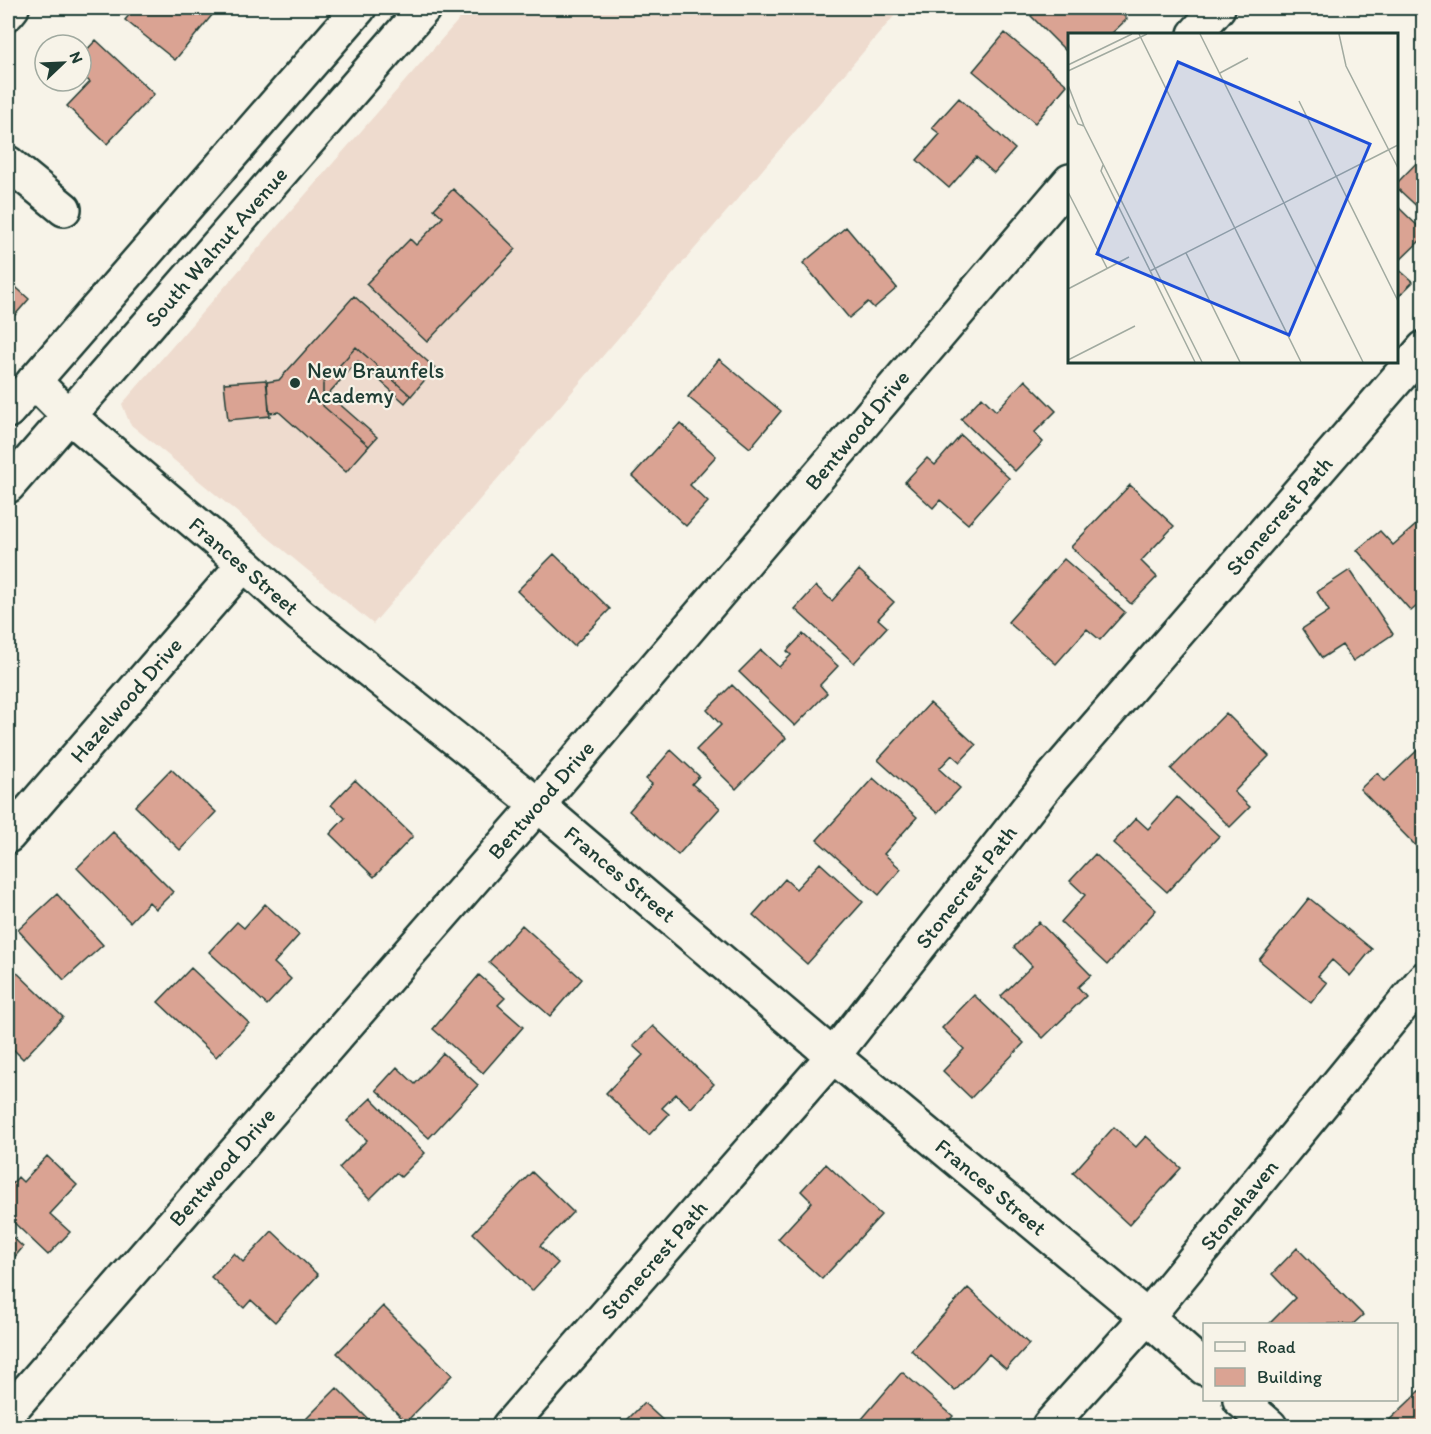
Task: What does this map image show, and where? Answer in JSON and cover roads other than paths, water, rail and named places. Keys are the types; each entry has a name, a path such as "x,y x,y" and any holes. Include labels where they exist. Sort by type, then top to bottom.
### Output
{"street":[{"path":"8,13 12,8"},
{"path":"8,411 358,8"},
{"name":"South Walnut Avenue","path":"8,486 424,8"},
{"path":"1196,33 1218,8"},
{"path":"8,162 64,209"},
{"name":"Bentwood Drive","path":"8,1413 538,804 1068,183"},
{"name":"Stonecrest Path","path":"509,1426 833,1056 1051,779 1424,348"},
{"name":"Frances Street","path":"34,381 69,416 244,564 300,615 538,804 833,1056 1147,1317 1203,1367"},
{"name":"Hazelwood Drive","path":"8,836 244,564"},
{"name":"Stonehaven","path":"1050,1426 1147,1317 1424,979"},
{"path":"1241,1401 1270,1426"}],"place":[{"name":"New Braunfels Academy","path":"295,383"}]}
